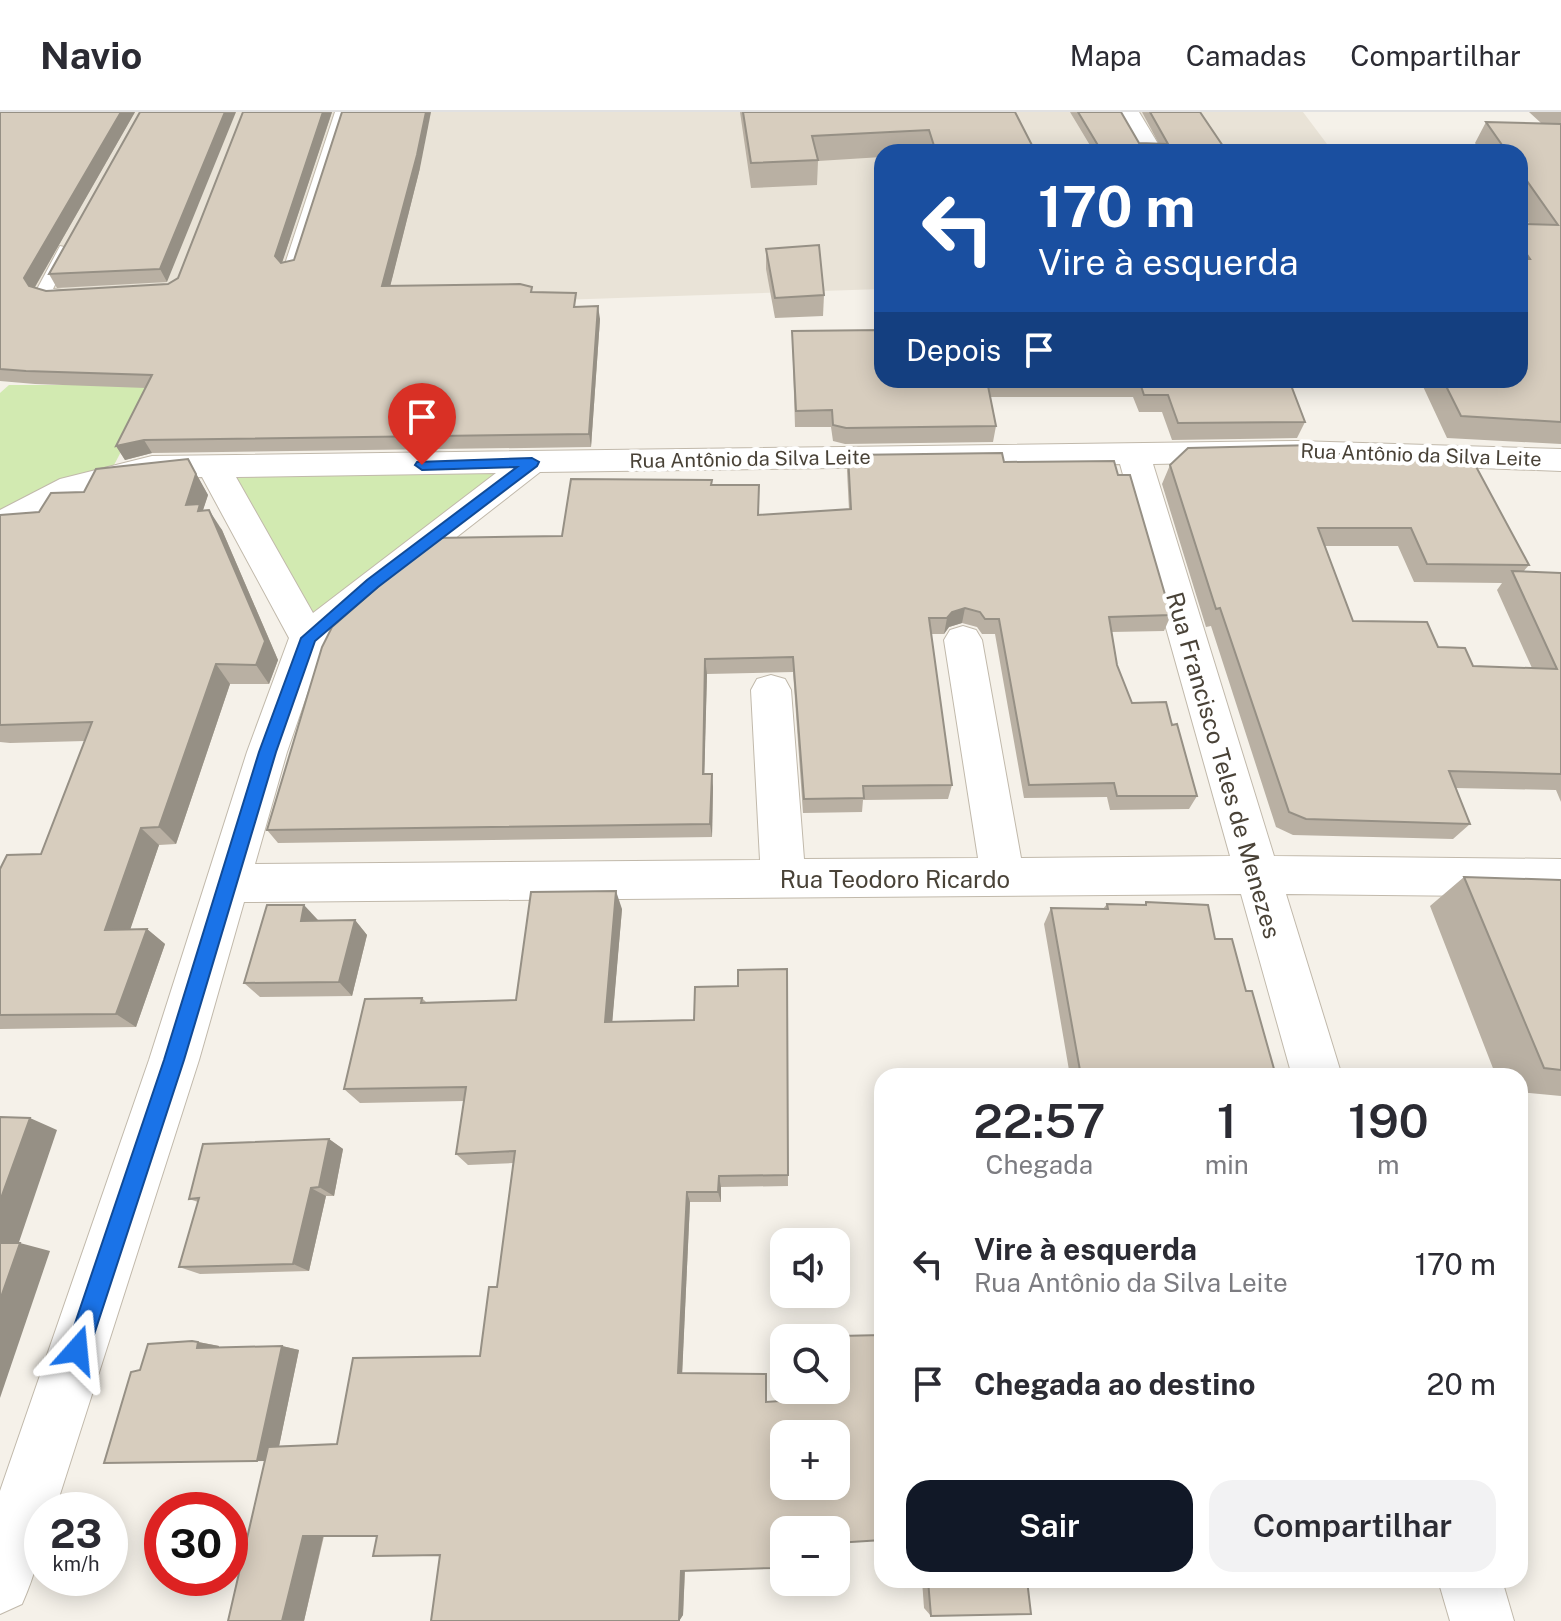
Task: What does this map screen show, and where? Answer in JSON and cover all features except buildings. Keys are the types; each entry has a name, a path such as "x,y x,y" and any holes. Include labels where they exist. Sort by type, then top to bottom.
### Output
{"street":[{"path":"1127,112 1146,144"},
{"path":"1143,112 1161,144"},
{"name":"Rua Antônio da Silva Leite","path":"0,527 44,497 96,476 152,467 1313,451 1561,460"},
{"name":"Rua Francisco Teles de Menezes","path":"1133,453 1255,875 1315,1068"},
{"path":"0,1582 174,1060 267,752 308,638 372,584 532,462"},
{"path":"213,466 308,638"},
{"path":"963,640 1003,878"},
{"path":"771,690 783,880"},
{"name":"Rua Teodoro Ricardo","path":"229,883 1255,875 1561,878"},
{"path":"1472,1588 1482,1621"}],"lane":[{"path":"291,270 341,112"},
{"path":"72,237 43,293 87,295"}],"shaded area":[{"path":"0,112 1303,112 1327,144 874,144 874,289 0,319"}],"green space":[{"path":"9,385 156,385 114,465 82,475 0,520 0,393"},
{"path":"507,466 310,627 229,469"}],"route":[{"path":"77,1350 174,1060 267,752 308,638 372,584 532,462 422,465"}]}
